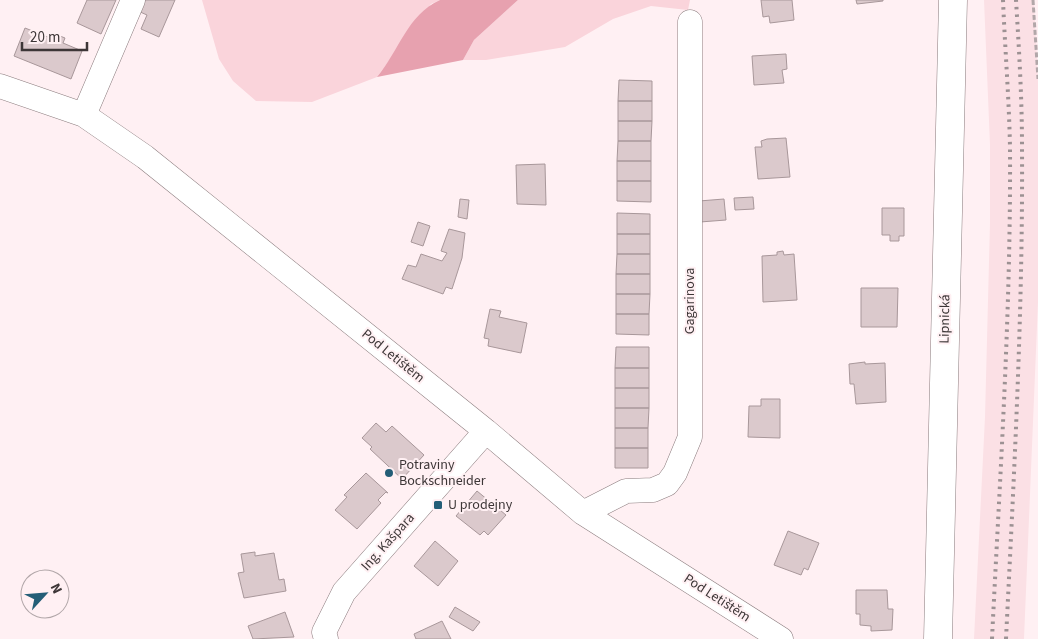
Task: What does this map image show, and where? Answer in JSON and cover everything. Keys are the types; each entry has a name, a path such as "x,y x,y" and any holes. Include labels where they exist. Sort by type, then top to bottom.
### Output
{"street":[{"path":"84,115 133,0"},
{"name":"Lipnická","path":"938,639 953,0"},
{"name":"Gagarinova","path":"583,513 626,491 653,490 668,484 675,474 690,437 690,22"},
{"name":"Pod Letištěm","path":"0,86 84,115 145,157 486,432 583,513 781,639"},
{"name":"Ing. Kašpara","path":"326,639 324,632 344,592 486,432"}],"path":[{"path":"1033,0 1038,79"}],"shaded area":[{"path":"202,0 440,0 431,4 377,77 312,102 256,101 233,81 219,59"},
{"path":"440,0 518,0 474,40 463,60 377,77 411,24 419,15"},
{"path":"518,0 690,0 688,10 651,6 613,19 565,47 486,60 463,60 474,40"},
{"path":"984,0 1034,0 1038,82 1038,302 1024,639 974,639 985,417 990,223 990,145"}],"building":[{"path":"87,0 116,0 101,34 77,23"},
{"path":"143,0 175,0 159,37 141,29 147,15 138,11"},
{"path":"761,0 792,0 794,20 770,23 769,16 763,17"},
{"path":"856,0 883,0 883,1 857,4"},
{"path":"25,28 53,39 55,34 65,38 63,43 82,51 71,79 14,56"},
{"path":"786,54 787,69 782,70 784,83 754,85 752,56"},
{"path":"619,80 652,81 652,101 618,101"},
{"path":"618,101 652,101 652,121 618,121"},
{"path":"618,121 652,121 651,141 618,141"},
{"path":"786,138 790,177 758,179 755,147 762,147 761,141 767,139"},
{"path":"618,141 651,141 651,161 617,161"},
{"path":"617,161 651,161 651,181 617,181"},
{"path":"545,164 546,205 517,204 516,165"},
{"path":"617,181 651,181 651,202 617,201"},
{"path":"753,197 754,209 735,210 734,198"},
{"path":"460,199 469,200 467,219 458,217"},
{"path":"724,199 726,220 700,222 699,201"},
{"path":"882,208 904,208 904,236 899,236 899,241 890,241 890,235 882,235"},
{"path":"617,213 650,214 650,234 617,234"},
{"path":"418,222 430,226 423,246 411,242"},
{"path":"449,229 465,233 462,258 452,289 446,287 443,294 402,279 408,265 416,267 421,254 442,261 447,253 441,251"},
{"path":"617,234 650,234 650,254 617,254"},
{"path":"783,251 784,255 794,254 797,300 763,302 762,256 777,255 777,252"},
{"path":"617,254 650,254 650,274 616,274"},
{"path":"616,274 650,274 650,294 616,294"},
{"path":"861,288 898,288 897,327 861,327"},
{"path":"616,294 650,294 649,314 616,314"},
{"path":"490,309 501,311 499,317 527,323 521,353 488,346 489,339 484,338"},
{"path":"616,314 649,314 649,335 616,334"},
{"path":"616,347 649,347 649,368 615,368"},
{"path":"865,362 865,364 885,363 886,402 856,404 854,384 850,384 849,364"},
{"path":"615,368 649,368 649,388 615,388"},
{"path":"615,388 649,388 649,408 615,408"},
{"path":"761,399 780,399 780,438 748,437 749,406 761,406"},
{"path":"615,408 649,408 648,428 615,428"},
{"path":"376,423 386,432 392,426 424,455 402,479 370,449 372,447 362,438"},
{"path":"615,428 648,428 648,448 615,448"},
{"path":"615,448 648,448 648,468 615,468"},
{"path":"366,473 388,493 386,492 378,500 381,503 357,529 335,510 347,497 344,495"},
{"path":"477,491 506,515 488,535 484,531 480,535 456,516"},
{"path":"788,531 819,543 808,570 804,568 801,575 774,565"},
{"path":"435,541 458,561 438,586 414,566"},
{"path":"255,552 255,556 274,553 279,580 284,579 286,591 244,598 238,573 244,572 241,554"},
{"path":"856,590 887,590 888,609 893,609 892,630 871,631 871,626 860,625 860,614 856,614"},
{"path":"455,607 480,622 473,631 449,617"},
{"path":"285,612 294,637 253,639 248,626"},
{"path":"442,621 451,639 416,639 414,634"}],"railway":[{"path":"992,639 1009,270 1010,147 1003,0"},
{"path":"1006,639 1017,393 1022,208 1022,129 1016,0"}],"place":[{"name":"Potraviny Bockschneider","path":"389,473"},
{"name":"U prodejny","path":"438,505"}]}
